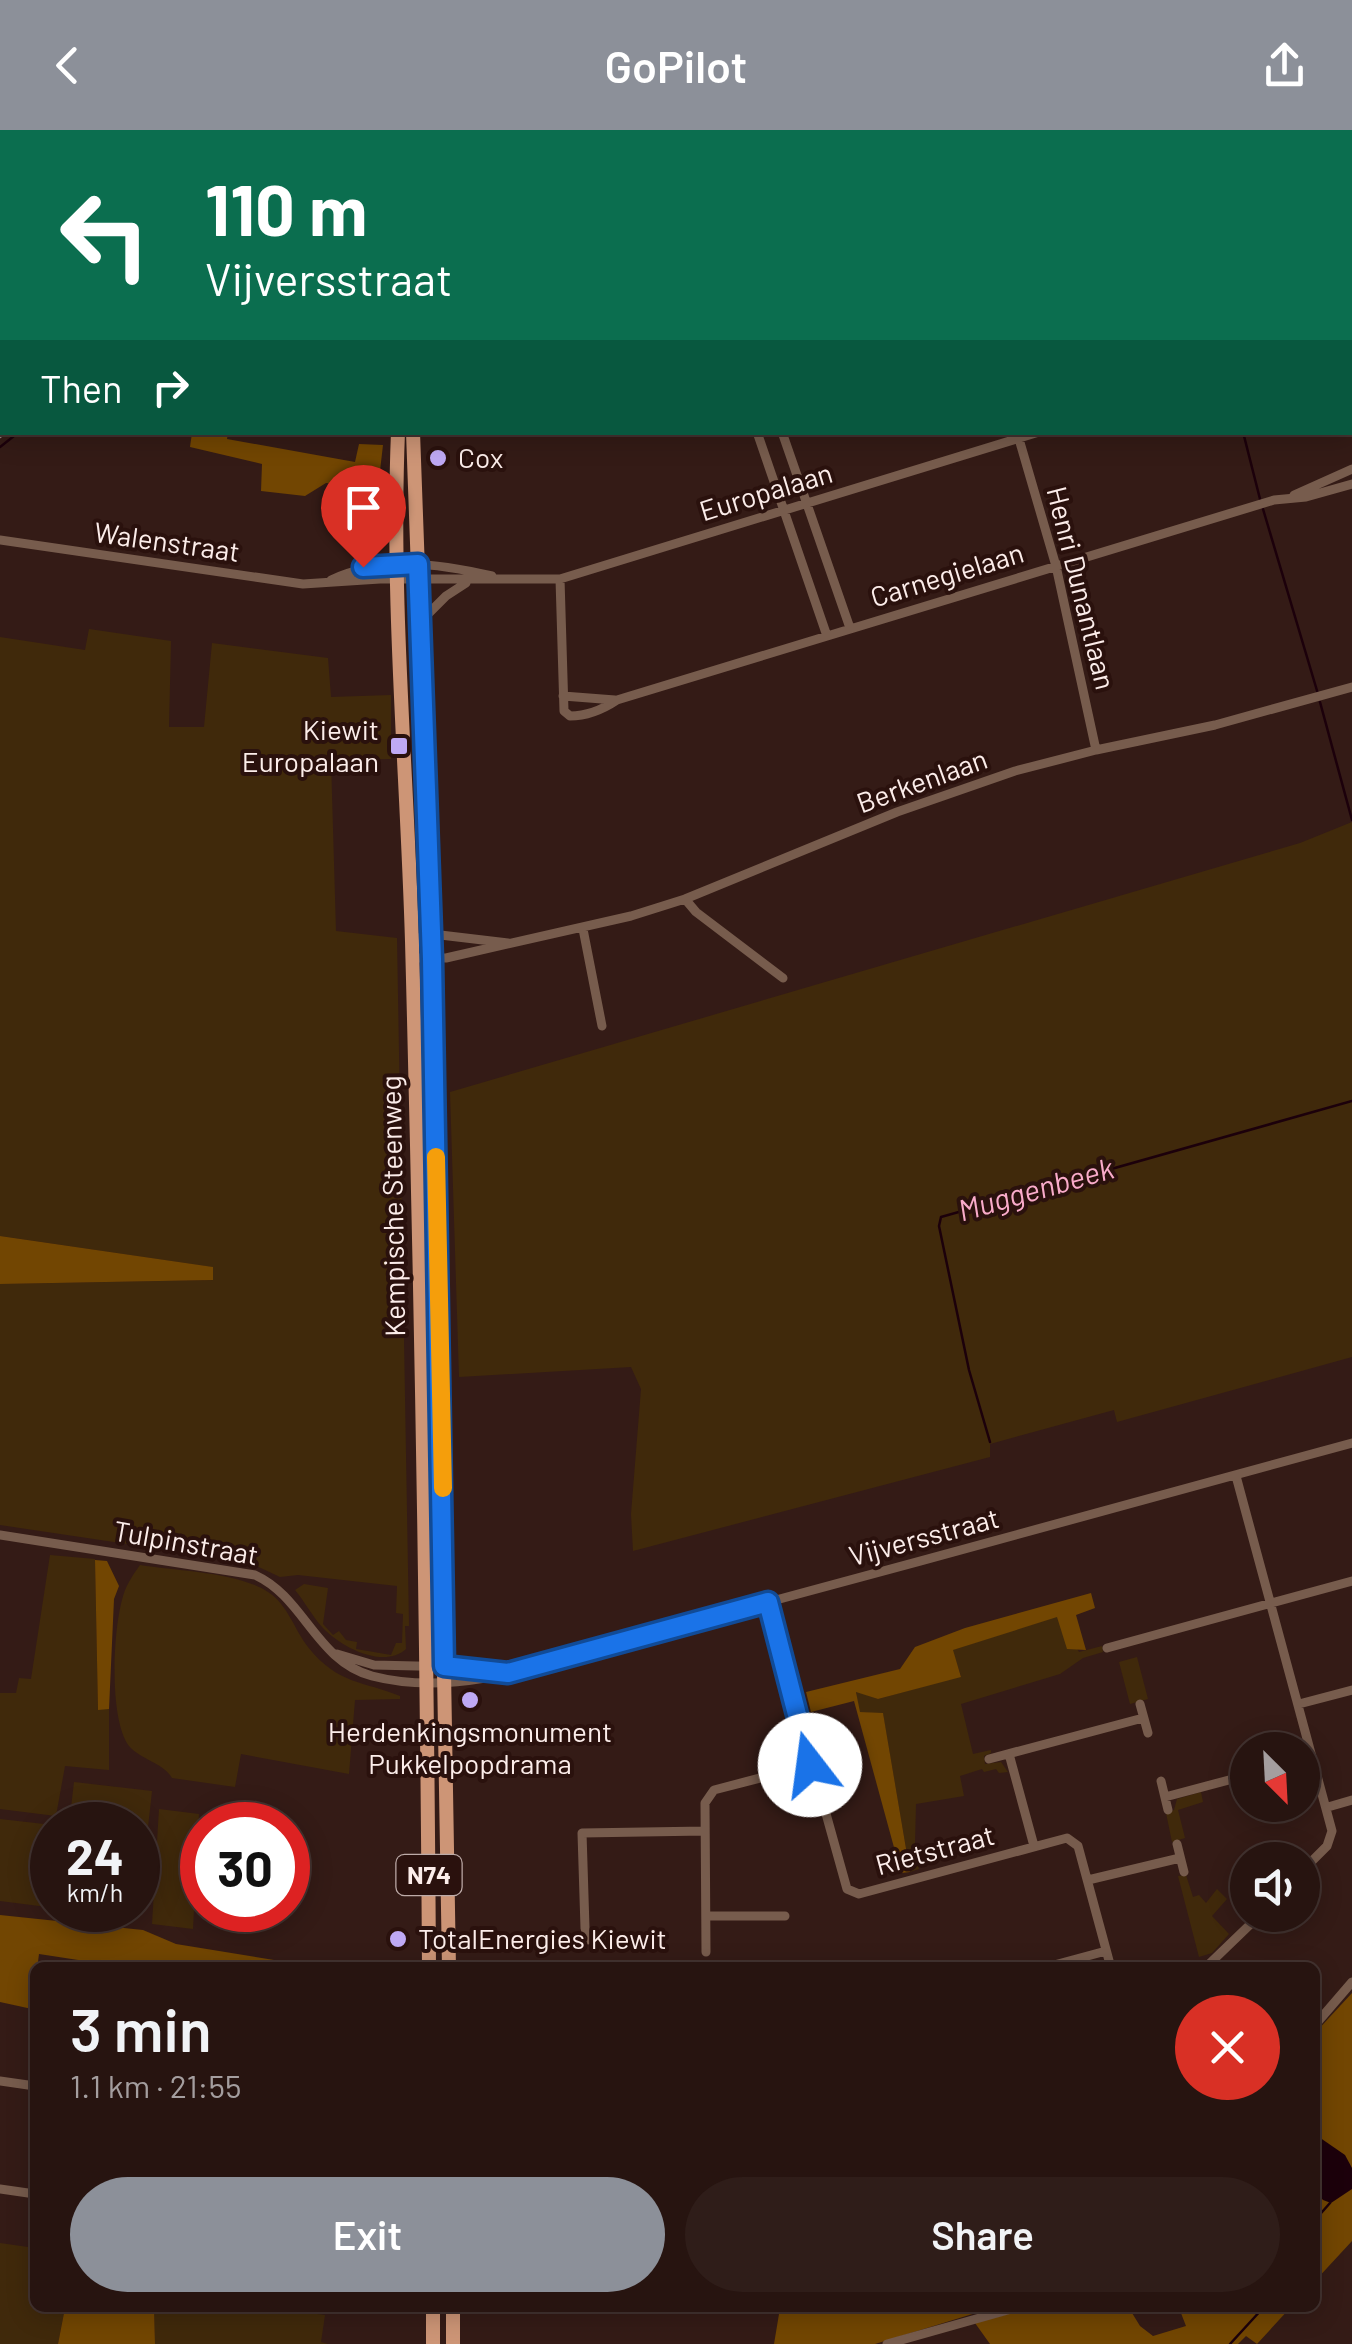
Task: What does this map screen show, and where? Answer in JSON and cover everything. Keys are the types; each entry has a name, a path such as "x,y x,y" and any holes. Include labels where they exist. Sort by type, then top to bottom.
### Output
{"main road":[{"name":"Kempische Steenweg","path":"413,435 432,934 449,1962"},
{"name":"Kempische Steenweg","path":"398,438 396,494 412,940 429,1962"},
{"path":"433,2312 433,2344"},
{"path":"453,2312 453,2344"}],"street":[{"path":"758,435 827,636"},
{"path":"783,435 850,628"},
{"path":"983,435 987,448"},
{"name":"Europalaan","path":"418,580 560,579 1029,435"},
{"name":"Henri Dunantlaan","path":"1019,438 1056,566 1096,750"},
{"name":"Carnegielaan","path":"616,700 563,696 564,711 570,716 605,708 616,700 1292,496 1352,469"},
{"name":"Carnegielaan","path":"1292,496 1306,498 1352,484"},
{"name":"Walenstraat","path":"0,540 303,584 399,572"},
{"name":"Europalaan","path":"399,572 418,564 504,579"},
{"name":"Walenstraat","path":"328,582 363,567 399,572 418,580"},
{"path":"560,579 563,696"},
{"path":"420,622 446,596 473,580"},
{"name":"Berkenlaan","path":"412,958 432,959 583,929 686,899 897,812 1015,771 1215,725 1352,686"},
{"path":"686,899 696,912 783,978"},
{"path":"583,929 602,1026"},
{"name":"Berkenlaan","path":"412,940 432,934 515,944"},
{"name":"Vijversstraat","path":"426,1674 445,1673 470,1680 508,1673 1352,1444"},
{"path":"1236,1476 1299,1704 1303,1732"},
{"name":"Tulpinstraat","path":"0,1535 254,1575 283,1592 315,1636 350,1668 374,1676 426,1674"},
{"path":"1107,1648 1352,1581"},
{"name":"Rietstraat","path":"768,1602 846,1889 859,1894 1067,1838 1078,1846 1109,1962"},
{"path":"1124,1643 1128,1655"},
{"path":"1299,1704 1352,1690"},
{"path":"1140,1704 1148,1734"},
{"path":"989,1759 1144,1718"},
{"name":"Rietstraat","path":"1009,1754 1034,1846"},
{"path":"706,1952 705,1803 714,1790 810,1765"},
{"path":"1165,1797 1230,1781"},
{"path":"1161,1782 1168,1810"},
{"path":"1320,1789 1332,1831 1328,1846 1320,1854"},
{"path":"1328,1807 1352,1800"},
{"path":"588,1940 582,1833 706,1832"},
{"path":"1177,1844 1184,1872"},
{"path":"1088,1880 1180,1858"},
{"path":"771,1902 771,1916"},
{"path":"707,1916 785,1916"},
{"path":"1211,1962 1242,1932"},
{"path":"1065,1962 1106,1951"},
{"path":"1320,2019 1352,1982"},
{"path":"0,2081 30,2085"},
{"path":"0,2189 30,2193"},
{"path":"887,2344 914,2340 1002,2312"}],"shaded area":[{"path":"192,435 228,435 227,439 355,462 359,444 383,445 378,488 326,483 305,496 261,491 262,464 190,447"},
{"path":"89,629 171,641 169,727 204,727 212,643 328,658 331,697 391,695 391,759 331,760 336,931 397,938 409,1626 405,1626 406,1649 397,1655 386,1657 363,1654 341,1643 323,1628 295,1590 304,1584 328,1588 323,1624 333,1635 339,1631 346,1640 357,1642 356,1649 391,1655 396,1643 402,1643 403,1614 396,1613 397,1586 298,1575 280,1577 248,1562 0,1525 0,1284 213,1280 212,1267 0,1236 0,637 85,650"},
{"path":"1352,822 1352,1357 1117,1422 1114,1410 990,1444 990,1457 633,1551 631,1514 641,1389 631,1367 459,1377 450,1092 1300,843"},
{"path":"0,1236 213,1267 213,1280 0,1284"},
{"path":"50,1555 95,1559 98,1709 109,1709 109,1770 65,1766 59,1802 30,1802 30,1813 0,1809 0,1693 16,1693 19,1678 31,1679"},
{"path":"95,1560 107,1561 119,1586 114,1599 109,1709 98,1710"},
{"path":"140,1565 224,1576 255,1585 281,1604 308,1647 330,1669 400,1696 355,1700 349,1774 241,1754 235,1787 172,1778 129,1746 118,1716 115,1654 123,1595"},
{"path":"1091,1593 1095,1608 1076,1615 1086,1650 1067,1649 1057,1617 953,1650 961,1677 878,1699 856,1692 860,1712 883,1713 910,1872 901,1873 854,1701 811,1712 806,1692 900,1669 915,1647 965,1628"},
{"path":"1058,1616 1079,1652 1102,1646 1103,1652 1083,1658 1060,1674 961,1704 973,1754 991,1750 984,1756 985,1764 1001,1762 1008,1772 982,1769 960,1776 964,1796 916,1804 919,1869 910,1872 883,1714 859,1712 856,1691 878,1699 961,1676 952,1650"},
{"path":"1137,1657 1148,1699 1130,1704 1119,1662"},
{"path":"74,1782 152,1791 151,1802 72,1802"},
{"path":"1201,1792 1203,1802 1178,1810 1185,1838 1172,1842 1166,1813 1174,1810 1177,1799"},
{"path":"160,1809 180,1812 180,1927 160,1925"},
{"path":"0,1819 30,1822 30,1905 0,1901"},
{"path":"1186,1875 1193,1897 1199,1895 1206,1903 1217,1889 1227,1899 1212,1916 1229,1934 1212,1953 1199,1957 1178,1876"},
{"path":"0,1915 30,1918 30,1932 148,1932 176,1944 286,1962 91,1962 39,1954 38,1962 30,1962 30,2009 0,2002"},
{"path":"1352,1993 1352,2241 1320,2276 1320,2028"},
{"path":"1320,2138 1345,2155 1352,2168 1352,2189 1331,2203 1323,2200"},
{"path":"0,2243 30,2247 30,2312 64,2312 58,2344 0,2344"},
{"path":"64,2312 154,2312 155,2344 58,2344"},
{"path":"154,2312 325,2315 321,2342 328,2344 155,2344"},
{"path":"779,2312 979,2312 875,2344 774,2344"},
{"path":"1015,2312 1131,2312 1153,2336 1186,2326 1181,2312 1286,2312 1257,2344 1246,2336 1238,2344 990,2344 975,2323"}],"waterway":[{"path":"0,447 15,435"},
{"name":"Muggenbeek","path":"1244,435 1260,499"},
{"name":"Muggenbeek","path":"1263,509 1318,694"},
{"name":"Muggenbeek","path":"1320,702 1352,820"},
{"name":"Muggenbeek","path":"990,1442 969,1370 939,1226 941,1217 1352,1101"},
{"path":"1320,2214 1330,2203"},
{"path":"1230,2344 1259,2312"}],"slow traffic":[{"path":"436,1157 443,1488"}],"place":[{"name":"Cox","path":"438,458"},
{"name":"Kiewit Europalaan","path":"399,746"},
{"name":"Herdenkingsmonument Pukkelpopdrama","path":"470,1700"},
{"name":"TotalEnergies Kiewit","path":"398,1939"}],"route":[{"path":"363,567 418,564 432,959 444,1666 508,1673 768,1602 810,1765"}]}
